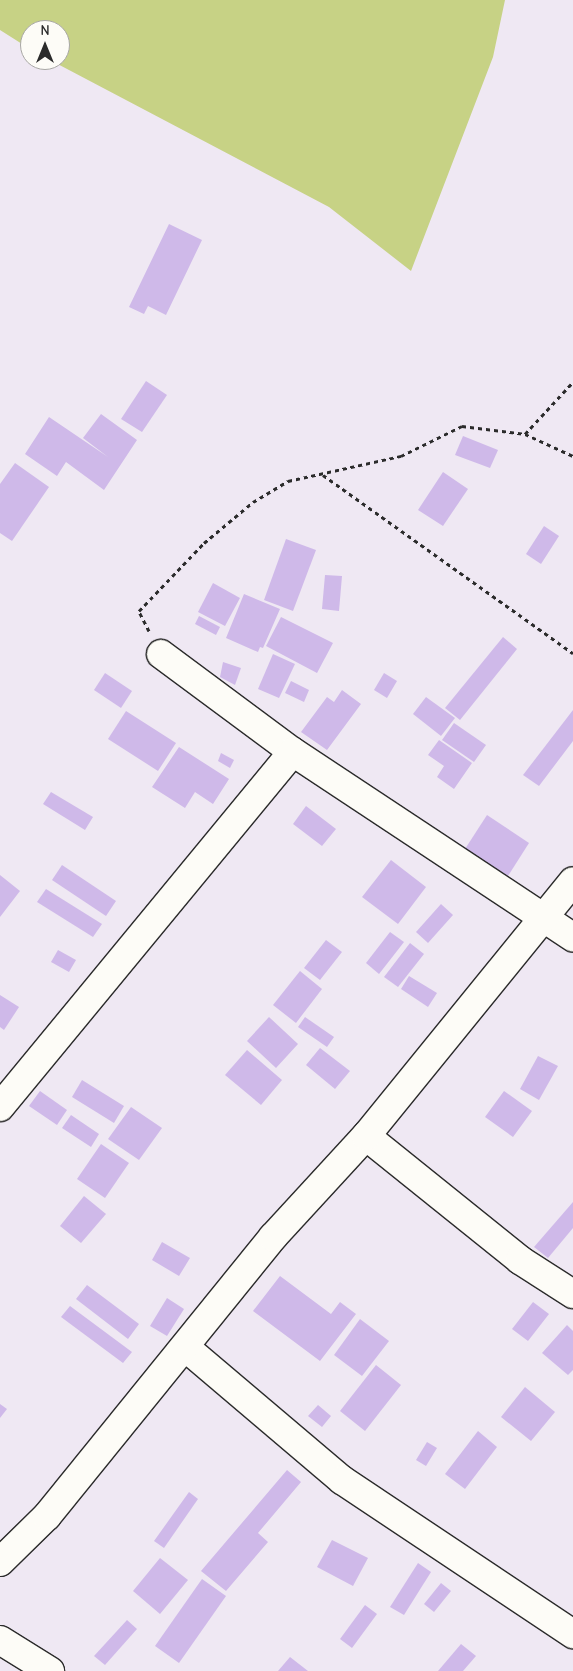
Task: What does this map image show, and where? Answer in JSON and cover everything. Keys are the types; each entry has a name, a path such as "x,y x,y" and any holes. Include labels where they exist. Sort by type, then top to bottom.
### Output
{"street":[{"path":"161,654 293,752 573,937"},
{"path":"0,1107 293,752"},
{"path":"0,1562 47,1516 274,1237 366,1136 546,918 573,881"},
{"path":"366,1136 520,1260 573,1294"},
{"path":"185,1347 342,1480 573,1634"},
{"path":"0,1640 50,1671"}],"path":[{"path":"525,434 573,382"},
{"path":"161,654 139,611 204,543 253,502 288,481 323,475 401,456 462,426 525,434 573,456"},
{"path":"323,475 573,652"}],"green space":[{"path":"0,0 505,0 493,57 411,271 329,207 69,70 70,20 20,20 20,43 0,30"}],"building":[{"path":"169,224 202,240 166,315 148,306 144,314 129,307"},
{"path":"146,381 167,395 142,432 121,419"},
{"path":"101,414 137,440 104,490 66,462 57,476 25,454 49,417 108,457 83,438"},
{"path":"463,436 498,450 490,468 455,455"},
{"path":"15,463 49,487 12,541 0,533 0,484"},
{"path":"443,472 468,489 443,526 418,510"},
{"path":"544,526 559,536 541,564 526,554"},
{"path":"286,539 316,550 293,611 264,600"},
{"path":"325,575 342,576 339,611 322,609"},
{"path":"213,583 240,598 225,626 198,612"},
{"path":"244,594 280,609 263,648 260,647 258,652 226,638"},
{"path":"199,616 220,627 216,635 195,624"},
{"path":"281,617 333,643 317,673 266,646"},
{"path":"503,637 517,649 460,720 445,708"},
{"path":"273,654 295,664 279,698 258,689"},
{"path":"223,662 241,668 235,685 220,677"},
{"path":"105,673 132,691 121,708 94,690"},
{"path":"384,673 397,681 387,698 374,690"},
{"path":"291,681 309,690 304,702 285,693"},
{"path":"342,690 361,704 327,750 301,732 327,697 334,702"},
{"path":"426,697 455,718 441,736 413,714"},
{"path":"573,710 573,741 539,786 523,775"},
{"path":"126,711 176,743 158,771 108,739"},
{"path":"454,723 486,745 474,762 442,740"},
{"path":"439,740 472,763 454,789 437,777 444,766 428,755"},
{"path":"179,747 229,779 213,804 195,792 185,808 152,787"},
{"path":"221,753 234,760 230,768 218,761"},
{"path":"51,792 93,817 85,830 43,804"},
{"path":"306,806 336,829 322,846 293,824"},
{"path":"487,815 529,843 508,876 465,849"},
{"path":"391,860 426,887 398,924 362,897"},
{"path":"62,865 116,901 106,916 52,880"},
{"path":"0,875 20,891 0,917"},
{"path":"46,889 102,924 93,937 37,902"},
{"path":"441,904 453,915 428,943 416,932"},
{"path":"390,932 404,942 379,974 366,963"},
{"path":"326,940 342,952 320,980 304,968"},
{"path":"410,943 424,954 398,987 384,977"},
{"path":"58,950 76,960 69,972 51,962"},
{"path":"300,971 322,989 296,1023 273,1005"},
{"path":"409,976 437,993 428,1007 401,989"},
{"path":"0,995 19,1007 4,1030 0,1027"},
{"path":"269,1017 298,1044 276,1068 247,1041"},
{"path":"305,1017 334,1037 327,1047 298,1027"},
{"path":"320,1048 350,1071 335,1089 306,1065"},
{"path":"247,1050 282,1080 261,1105 225,1075"},
{"path":"538,1056 558,1066 539,1100 520,1089"},
{"path":"82,1080 124,1106 114,1123 72,1097"},
{"path":"40,1091 67,1110 57,1125 29,1106"},
{"path":"504,1091 532,1111 513,1137 485,1117"},
{"path":"131,1107 162,1128 139,1160 108,1139"},
{"path":"71,1115 99,1134 91,1147 62,1128"},
{"path":"101,1144 129,1163 105,1198 77,1179"},
{"path":"84,1196 106,1214 81,1243 60,1226"},
{"path":"573,1202 573,1228 548,1258 534,1247"},
{"path":"162,1242 190,1258 179,1276 152,1260"},
{"path":"280,1276 331,1314 340,1302 356,1314 320,1361 253,1311"},
{"path":"87,1285 139,1324 128,1339 76,1299"},
{"path":"167,1298 184,1309 167,1336 150,1326"},
{"path":"533,1302 549,1314 528,1341 512,1329"},
{"path":"70,1306 132,1352 123,1363 61,1317"},
{"path":"360,1319 389,1341 362,1376 334,1355"},
{"path":"567,1325 573,1331 573,1370 568,1375 542,1353"},
{"path":"376,1365 401,1385 365,1431 340,1411"},
{"path":"525,1387 555,1412 531,1441 501,1417"},
{"path":"0,1404 7,1409 0,1418"},
{"path":"318,1405 331,1416 322,1427 308,1416"},
{"path":"478,1431 497,1447 465,1489 445,1474"},
{"path":"427,1442 437,1448 426,1466 416,1460"},
{"path":"287,1470 301,1482 258,1533 268,1542 226,1591 201,1571"},
{"path":"189,1492 198,1499 164,1548 154,1541"},
{"path":"332,1540 368,1558 353,1586 317,1567"},
{"path":"160,1558 188,1580 160,1614 133,1591"},
{"path":"418,1563 431,1572 404,1615 390,1607"},
{"path":"202,1579 226,1596 179,1663 155,1646"},
{"path":"441,1583 451,1591 434,1612 424,1604"},
{"path":"365,1605 377,1614 352,1648 340,1639"},
{"path":"127,1620 137,1629 105,1665 94,1656"},
{"path":"461,1644 476,1656 463,1671 438,1671"},
{"path":"290,1657 308,1671 278,1671"}]}
